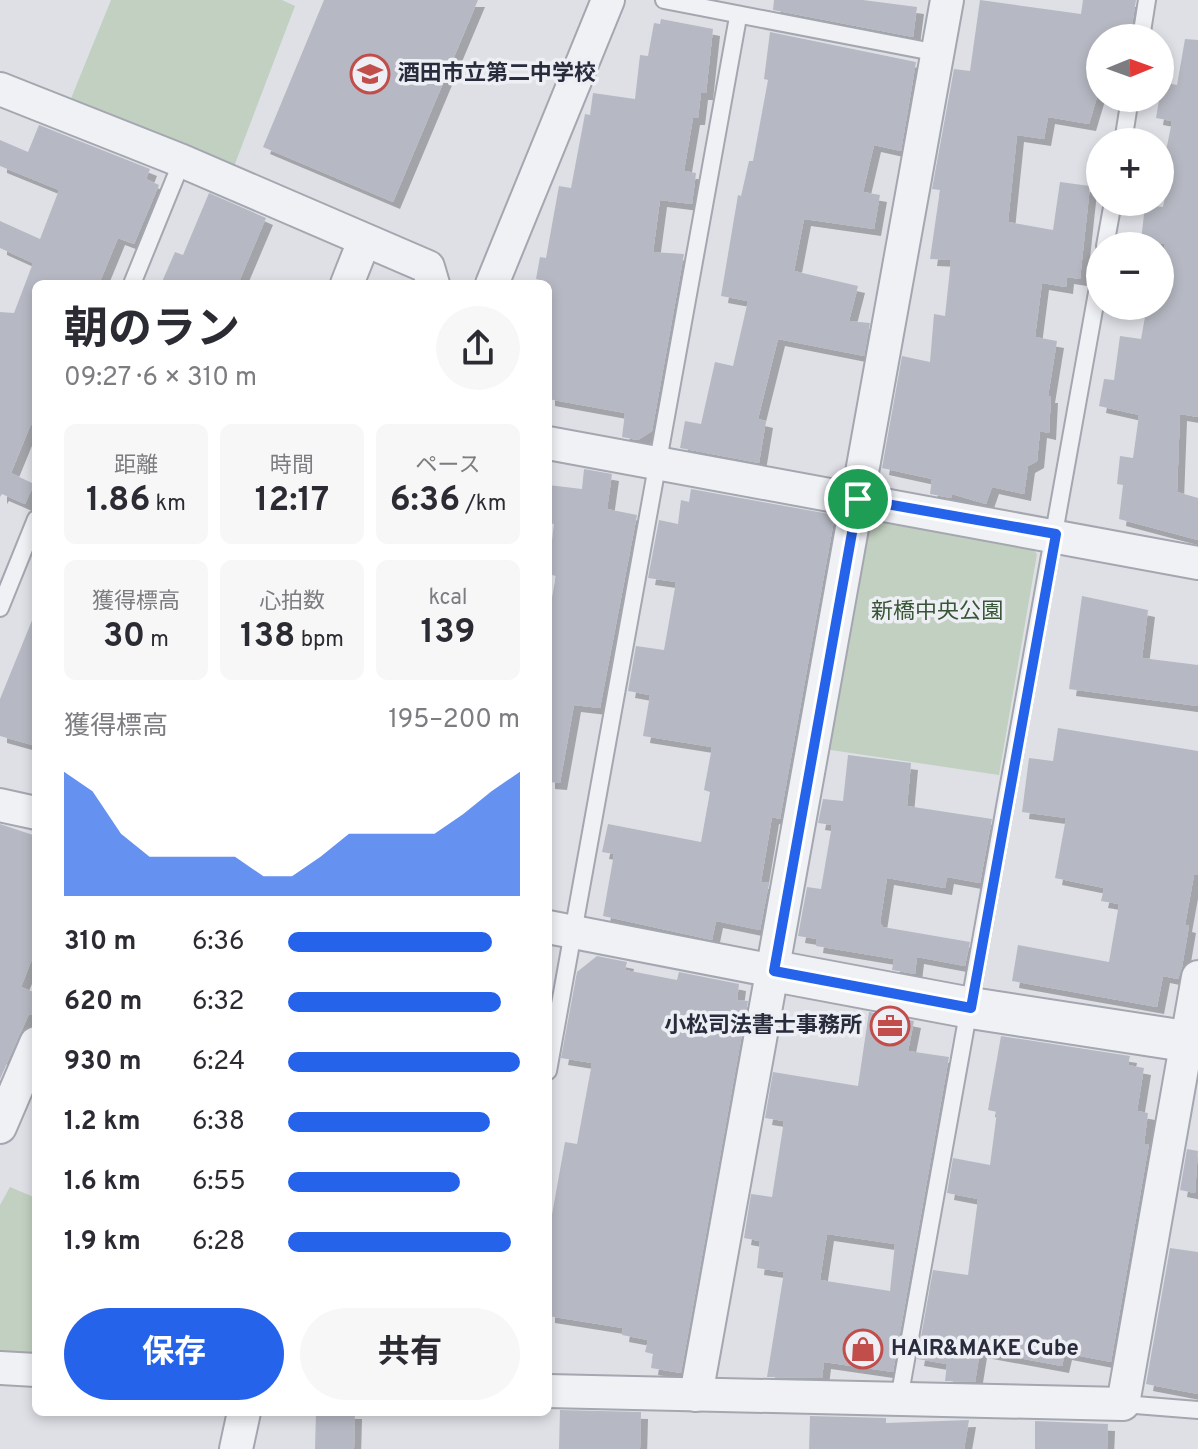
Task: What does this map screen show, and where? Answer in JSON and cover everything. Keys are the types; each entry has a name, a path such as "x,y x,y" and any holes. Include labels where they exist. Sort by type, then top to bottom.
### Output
{"street":[{"path":"494,280 608,0"},
{"path":"696,1395 947,0"},
{"path":"0,89 182,161 428,267 435,280"},
{"path":"349,280 364,241"},
{"path":"552,444 1056,534 1198,563"},
{"path":"0,805 32,812"},
{"path":"560,930 971,1008 1192,1042"},
{"path":"552,1391 1123,1404 1192,1042 1198,977"},
{"path":"0,1127 32,1052"},
{"path":"0,1368 32,1370"},
{"path":"236,1449 243,1416"}],"lane":[{"path":"664,0 738,17 938,53"},
{"path":"1143,24 1147,0"},
{"path":"552,1024 560,930 658,461 738,17"},
{"path":"134,280 182,161"},
{"path":"899,1399 1092,320"},
{"path":"0,608 32,529"},
{"path":"1123,1404 1198,1410"}],"green space":[{"path":"111,0 282,0 295,6 233,169 70,101"},
{"name":"新橋中央公園","path":"879,511 1020,534 1037,554 999,775 824,749 861,525"},
{"path":"10,1187 32,1196 32,1362 0,1360 0,1205"}],"building":[{"name":"酒田市立第二中学校","path":"324,0 478,0 393,202 263,147"},
{"path":"774,0 863,0 917,7 913,37 773,10"},
{"path":"980,0 1081,14 1083,0 1136,0 1132,24 1086,24 1086,112 1093,112 1089,124 1048,117 1044,139 1017,135 1008,222 1053,230 1060,182 1086,185 1087,216 1080,279 1067,277 1066,287 1042,283 1035,337 1057,341 1048,396 1051,396 1049,433 1040,431 1037,461 1028,466 1024,494 992,487 986,504 952,494 951,498 930,494 932,479 882,468 902,356 930,362 934,314 945,316 951,260 930,259 940,190 932,189 954,69 970,71"},
{"path":"661,19 713,29 706,93 701,93 698,118 693,118 684,171 696,173 692,204 660,200 653,252 684,254 652,431 638,440 622,437 625,413 552,400 552,280 536,279 540,257 546,258 559,186 571,188 585,114 590,115 593,93 635,99 640,55 648,56 654,23 660,24"},
{"path":"770,32 916,62 901,151 874,145 863,192 880,195 874,229 804,219 794,271 858,286 849,321 870,323 864,356 778,339 758,419 766,421 759,463 680,448 685,421 701,424 715,362 733,366 748,301 721,296 738,195 741,196 749,161 753,161 768,80 764,79"},
{"path":"1185,39 1198,40 1198,417 1180,414 1177,492 1198,498 1198,540 1119,519 1123,485 1117,484 1120,456 1133,458 1139,415 1099,406 1104,379 1114,380 1120,336 1141,339 1144,320 1174,320 1174,232 1142,232 1144,216 1174,216 1174,128 1171,128 1172,121 1156,118 1157,112 1174,112 1174,84 1177,85"},
{"path":"39,125 150,169 146,179 159,185 134,244 118,238 101,280 32,280 32,425 11,473 32,483 25,504 2,494 0,497 0,312 14,313 33,263 0,248 0,221 40,239 59,190 0,166 0,140 28,152"},
{"path":"209,193 266,218 240,280 163,280 175,252 183,255"},
{"path":"584,469 612,474 607,509 637,515 600,708 574,705 560,783 552,782 552,598 556,576 552,575 552,485 582,489"},
{"path":"691,489 835,515 780,819 772,817 761,882 769,883 760,930 716,921 712,940 603,916 614,854 602,852 608,824 701,842 710,792 704,790 712,747 643,736 650,695 628,691 636,646 664,650 676,582 648,578 659,520 678,524 681,500 689,502"},
{"path":"1082,596 1148,610 1142,658 1198,665 1198,706 1069,689"},
{"path":"32,620 32,745 0,736 0,699"},
{"path":"1058,728 1198,751 1198,875 1194,875 1185,925 1189,926 1182,967 1178,979 1163,976 1157,1007 1012,981 1018,945 1109,962 1119,904 1101,901 1104,888 1055,878 1066,818 1022,812 1029,758 1053,761"},
{"path":"848,755 911,763 907,806 992,819 980,883 947,877 945,888 887,878 880,923 883,927 970,942 965,966 917,957 915,974 892,970 894,959 816,946 817,939 798,936 807,887 821,889 832,825 818,823 823,799 843,801"},
{"path":"0,824 32,835 32,959 21,987 32,991 32,1015 29,1014 0,1079"},
{"path":"597,956 627,962 625,970 677,980 679,972 739,984 737,1000 748,1001 681,1373 651,1368 653,1354 645,1352 648,1340 622,1335 623,1328 552,1317 552,1215 565,1142 577,1144 592,1063 561,1058 577,972"},
{"path":"869,1012 914,1021 908,1051 949,1057 893,1372 824,1362 822,1378 767,1377 784,1272 757,1268 760,1241 744,1238 751,1194 772,1197 784,1121 765,1118 773,1072 858,1086","holes":["827,1234 895,1244 890,1291 820,1280"]},
{"path":"1001,1036 1130,1056 1128,1065 1144,1068 1137,1111 1148,1113 1144,1144 1149,1144 1111,1362 1065,1353 1062,1366 980,1351 975,1382 945,1381 947,1364 917,1359 933,1270 968,1275 978,1199 947,1193 953,1158 990,1165 997,1112 988,1110"},
{"path":"1187,1149 1198,1151 1195,1193 1180,1190"},
{"path":"1170,1248 1198,1252 1198,1394 1146,1384"},
{"path":"560,1410 641,1412 640,1449 559,1449"},
{"path":"316,1416 355,1416 354,1449 315,1449"},
{"path":"810,1416 886,1418 886,1423 969,1420 964,1449 809,1449"},
{"path":"1035,1421 1108,1424 1107,1449 1035,1449"}],"place":[{"name":"酒田市立第二中学校","path":"370,74"},
{"name":"小松司法書士事務所","path":"890,1026"},
{"name":"HAIR&MAKE Cube","path":"863,1349"}],"route":[{"path":"858,499 1056,534 971,1008 774,971 858,499"}]}
